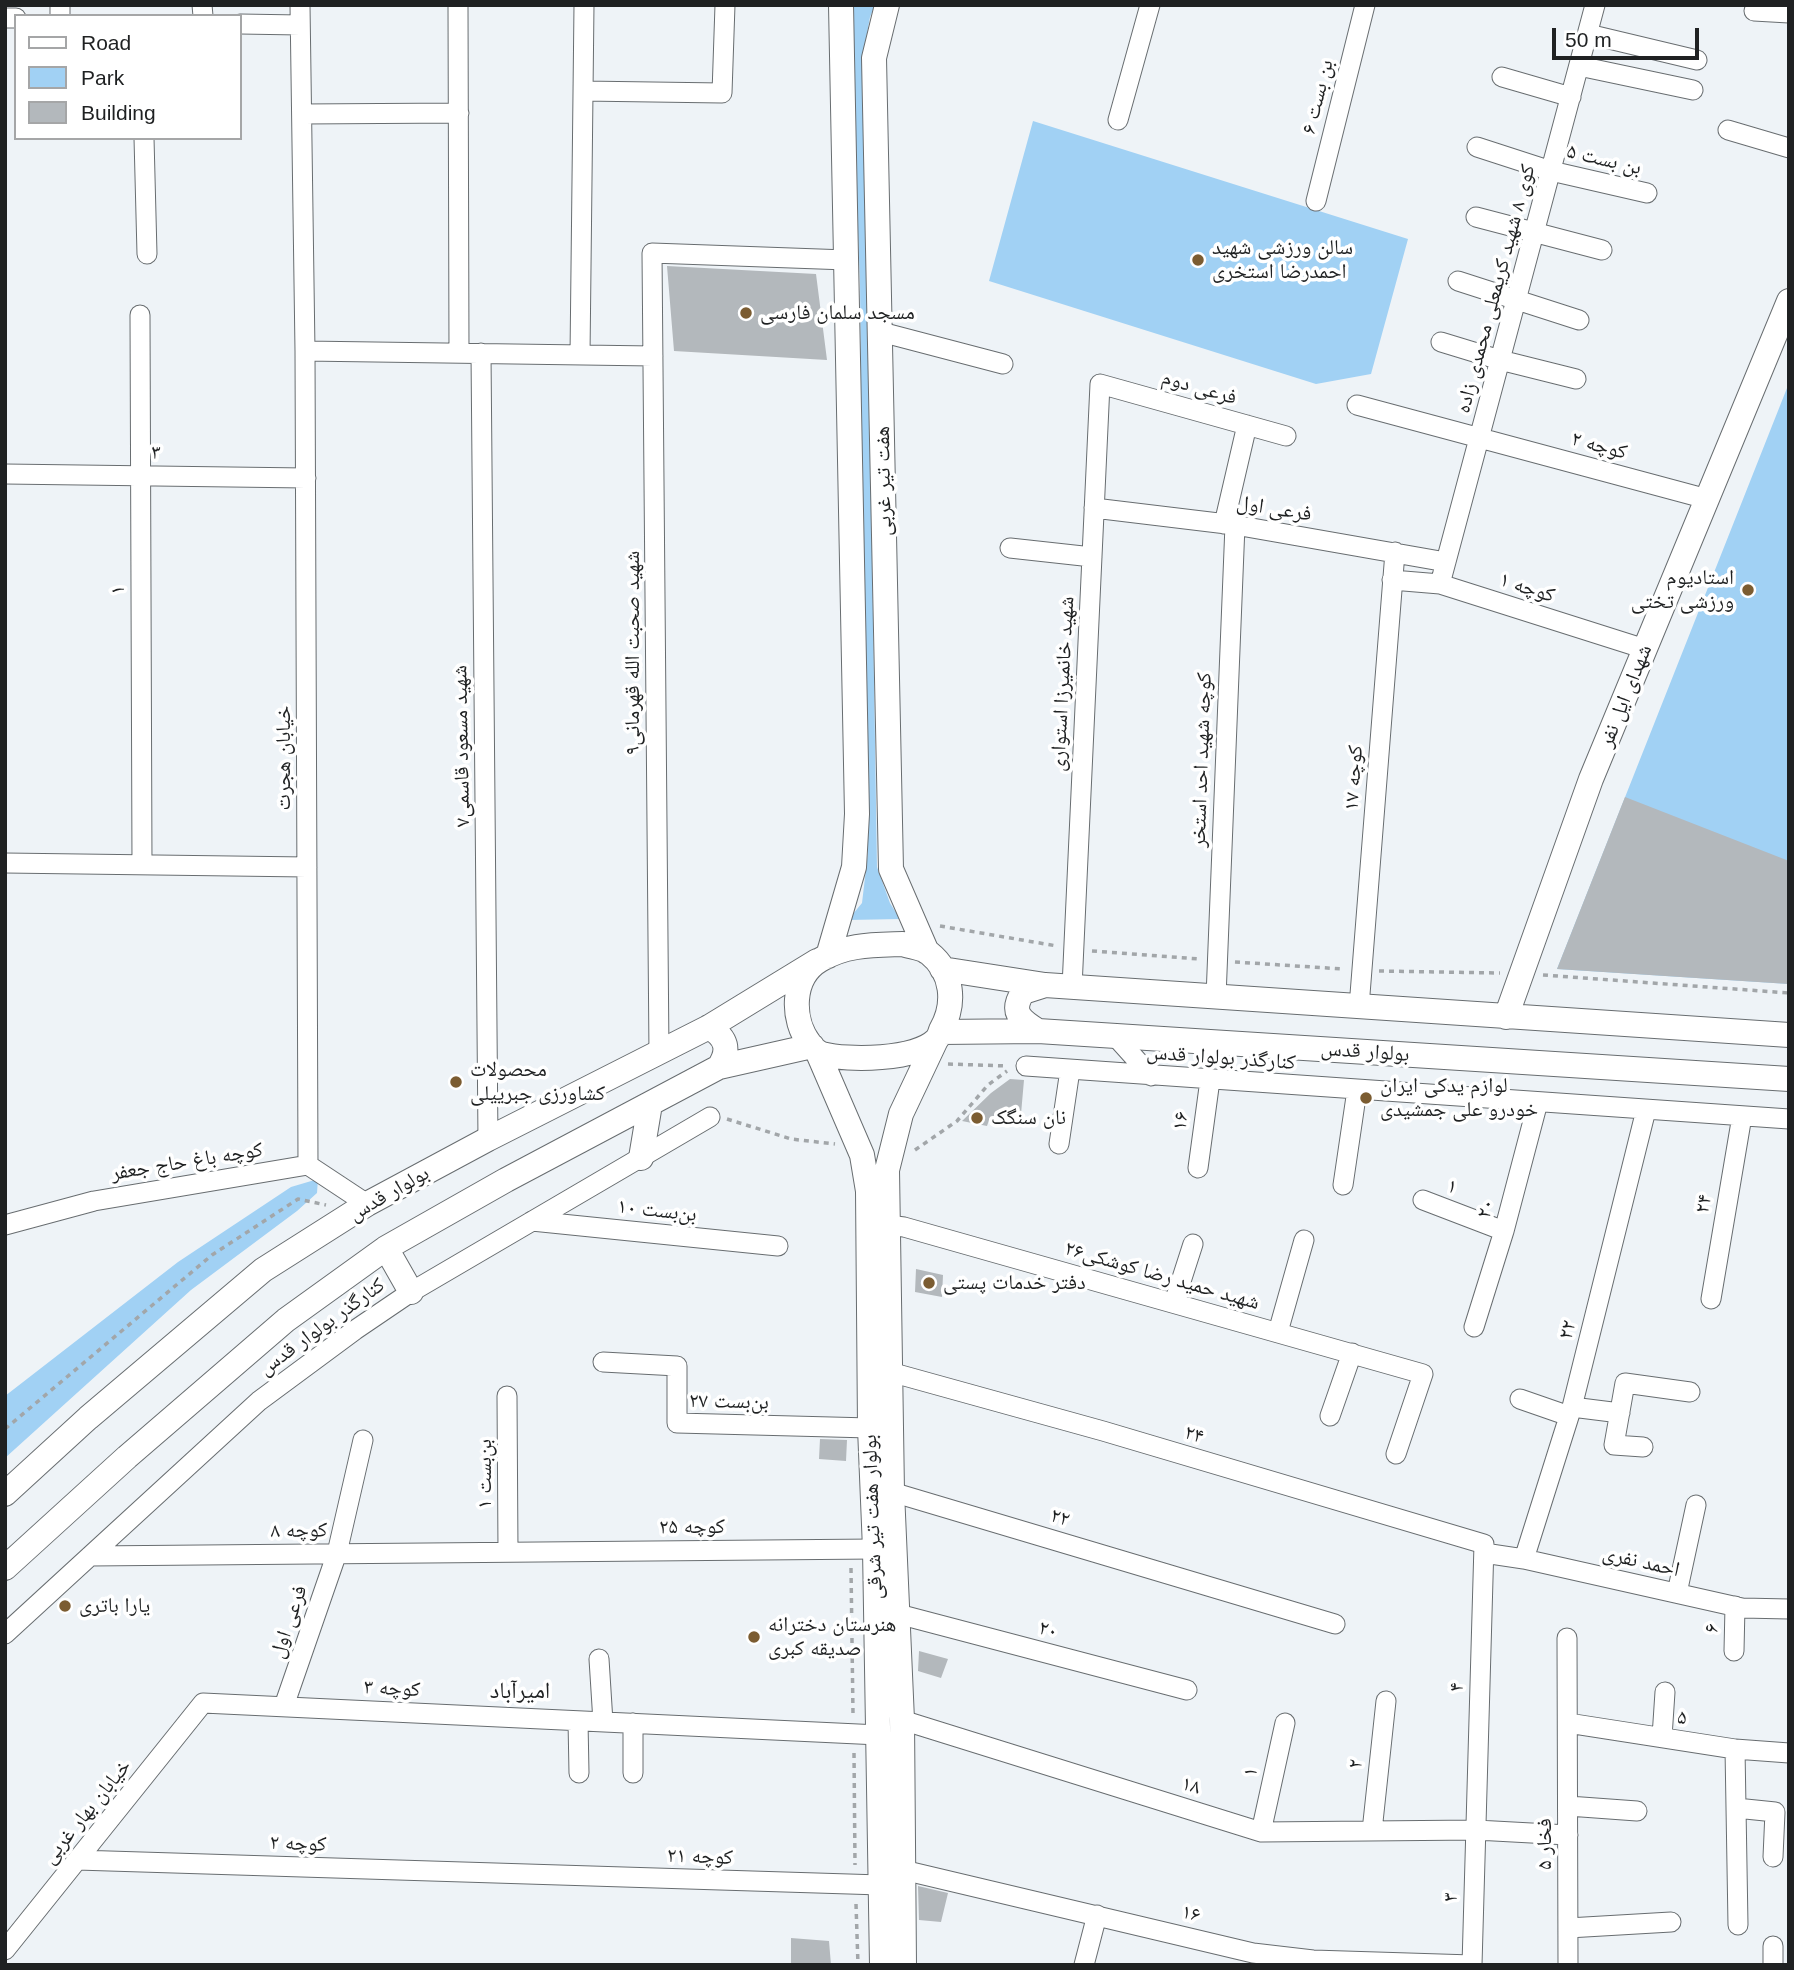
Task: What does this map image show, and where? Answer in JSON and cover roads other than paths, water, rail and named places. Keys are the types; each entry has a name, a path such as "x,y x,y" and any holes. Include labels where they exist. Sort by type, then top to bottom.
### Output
{"main road":[{"name":"هفت تیر غربی","path":"822,959 854,867 858,814 841,5"},
{"name":"هفت تیر غربی","path":"887,5 874,58 891,869 935,960"},
{"name":"شهدای ایل نفر","path":"1506,1017 1591,779 1789,301"},
{"path":"815,1050 805,1038 797,1019 797,997 802,979 822,959 856,946 904,944 935,960 1045,985 1789,1035"},
{"name":"بولوار قدس","path":"5,1494 88,1418 263,1270 361,1208 488,1139 709,1027 822,959"},
{"path":"5,1567 286,1320 386,1248 506,1180 719,1067 815,1050 845,1059 878,1057 914,1051 939,1036 951,1002 949,983 935,960"},
{"path":"1038,1031 1023,1022 1017,1013 1016,1002 1023,992 1045,985"},
{"path":"709,1027 718,1032 725,1042 726,1056 719,1067"},
{"name":"بولوار قدس","path":"939,1036 1038,1031 1789,1079"},
{"name":"بولوار هفت تیر شرقی","path":"882,1965 879,1735 898,1614 892,1492 887,1170 901,1114 939,1036"},
{"name":"بولوار هفت تیر شرقی","path":"815,1050 862,1155 868,1191 870,1428 863,1549 902,1720 904,1965"},
{"path":"640,1158 650,1104"},
{"path":"386,1248 411,1292"}],"street":[{"name":"خیابان هجرت","path":"300,5 306,478 308,1165"},
{"path":"458,5 459,353"},
{"path":"580,355 584,5"},
{"path":"583,91 722,93 726,5"},
{"path":"1118,121 1150,5"},
{"name":"بن بست ۶","path":"1316,201 1365,5"},
{"name":"کوی ۸ شهید کریمعلی محمدی زاده","path":"1440,584 1595,5"},
{"path":"1754,11 1789,13"},
{"path":"242,24 300,25"},
{"path":"1588,34 1697,60"},
{"path":"1579,66 1693,90"},
{"path":"1502,76 1571,97"},
{"path":"302,114 459,113"},
{"path":"1728,130 1789,148"},
{"path":"144,140 147,254"},
{"path":"1477,147 1551,171"},
{"name":"بن بست ۵","path":"1551,171 1647,193"},
{"path":"1476,218 1602,250"},
{"name":"شهید صحبت الله قهرمانی۹","path":"659,1053 652,253 846,260"},
{"path":"1458,281 1579,320"},
{"name":"۱","path":"140,315 142,865"},
{"path":"881,332 1003,364"},
{"path":"1441,342 1576,379"},
{"path":"305,351 653,356"},
{"name":"شهید مسعود قاسمی۷","path":"481,353 488,1139"},
{"name":"فرعی دوم","path":"1100,384 1286,436"},
{"name":"شهید خانمیرزا استواری","path":"1072,987 1100,384"},
{"name":"کوچه ۲","path":"1357,405 1707,499"},
{"name":"کوچه شهید احد استخر","path":"1216,997 1229,524 1247,425"},
{"name":"۳","path":"5,474 306,478"},
{"name":"فرعی اول","path":"1094,508 1229,524 1446,562"},
{"path":"1010,548 1092,557"},
{"name":"کوچه ۱۷","path":"1359,1007 1395,552"},
{"name":"کوچه ۱","path":"1392,580 1440,584 1645,649"},
{"path":"5,863 307,867"},
{"path":"1115,1036 1151,1076"},
{"name":"کنارگذر بولوار قدس","path":"1026,1066 1789,1119"},
{"path":"1059,1144 1070,1070"},
{"name":"۱۶","path":"1198,1168 1210,1080"},
{"path":"1343,1185 1357,1090"},
{"name":"۲۰","path":"1474,1327 1504,1231 1538,1102"},
{"name":"۲۲","path":"1524,1559 1571,1412 1646,1110"},
{"name":"۲۴","path":"1711,1298 1742,1116"},
{"name":"کنارگذر بولوار قدس","path":"5,1634 259,1401 411,1292 710,1117"},
{"path":"308,1165 361,1208"},
{"name":"کوچه باغ حاج جعفر","path":"5,1225 94,1201 308,1165"},
{"name":"۱","path":"1423,1200 1504,1231"},
{"name":"بن‌بست ۱۰","path":"532,1221 778,1245"},
{"name":"شهید حمید رضا کوشکی۲۶","path":"888,1225 1423,1374 1396,1454"},
{"path":"1278,1332 1304,1240"},
{"path":"1174,1303 1193,1244"},
{"path":"1330,1416 1352,1353"},
{"name":"بن‌بست ۲۷","path":"603,1362 677,1366 677,1423 870,1428"},
{"name":"۲۴","path":"890,1372 1103,1431 1484,1548"},
{"path":"1643,1447 1614,1445 1625,1383 1690,1392"},
{"name":"بن‌بست ۱","path":"507,1396 508,1551"},
{"path":"1520,1399 1571,1412 1620,1413"},
{"name":"فرعی اول","path":"284,1706 337,1553 363,1440"},
{"name":"۲۲","path":"892,1492 1335,1624"},
{"path":"1677,1593 1696,1505"},
{"name":"احمد نفری","path":"1484,1548 1735,1606 1789,1609"},
{"name":"۴","path":"1476,1830 1484,1548"},
{"name":"کوچه ۲۵","path":"508,1551 863,1549"},
{"name":"کوچه ۸","path":"90,1556 508,1551"},
{"name":"۶","path":"1734,1651 1735,1606"},
{"name":"۲۰","path":"898,1614 1187,1690"},
{"name":"فخار ۵","path":"1567,1638 1568,1965"},
{"path":"599,1659 603,1722"},
{"path":"1662,1737 1665,1692"},
{"name":"۲","path":"1372,1831 1386,1701"},
{"name":"کوچه ۳","path":"203,1703 879,1735"},
{"name":"خیابان بهار غربی","path":"5,1950 203,1703"},
{"name":"۱۸","path":"902,1720 1261,1832 1476,1830 1568,1835"},
{"path":"578,1721 579,1773"},
{"path":"633,1723 633,1773"},
{"name":"۱","path":"1261,1832 1285,1723"},
{"name":"۵","path":"1568,1723 1735,1749 1789,1753"},
{"path":"1735,1749 1738,1925"},
{"path":"1568,1806 1637,1811"},
{"path":"1736,1808 1775,1812 1773,1857"},
{"name":"۳","path":"1472,1965 1476,1830"},
{"name":"کوچه ۲","path":"78,1860 518,1875"},
{"name":"۱۶","path":"903,1870 1097,1915 1252,1959 1472,1965"},
{"name":"کوچه ۲۱","path":"518,1875 881,1885"},
{"path":"1084,1965 1097,1915"},
{"path":"1568,1928 1671,1922"}],"place":[{"name":"سالن ورزشی شهید احمدرضا استخری","path":"1198,260"},
{"name":"مسجد سلمان فارسی","path":"746,313"},
{"name":"استادیوم ورزشی تختی","path":"1748,590"},
{"name":"محصولات کشاورزی جبرییلی","path":"456,1082"},
{"name":"لوازم یدکی ایران خودرو علی جمشیدی","path":"1366,1098"},
{"name":"نان سنگک","path":"977,1118"},
{"name":"دفتر خدمات پستی","path":"929,1283"},
{"name":"یارا باتری","path":"65,1606"},
{"name":"هنرستان دخترانه صدیقه کبری","path":"754,1637"}],"district":[{"name":"امیرآباد","path":"520,1692"}]}
